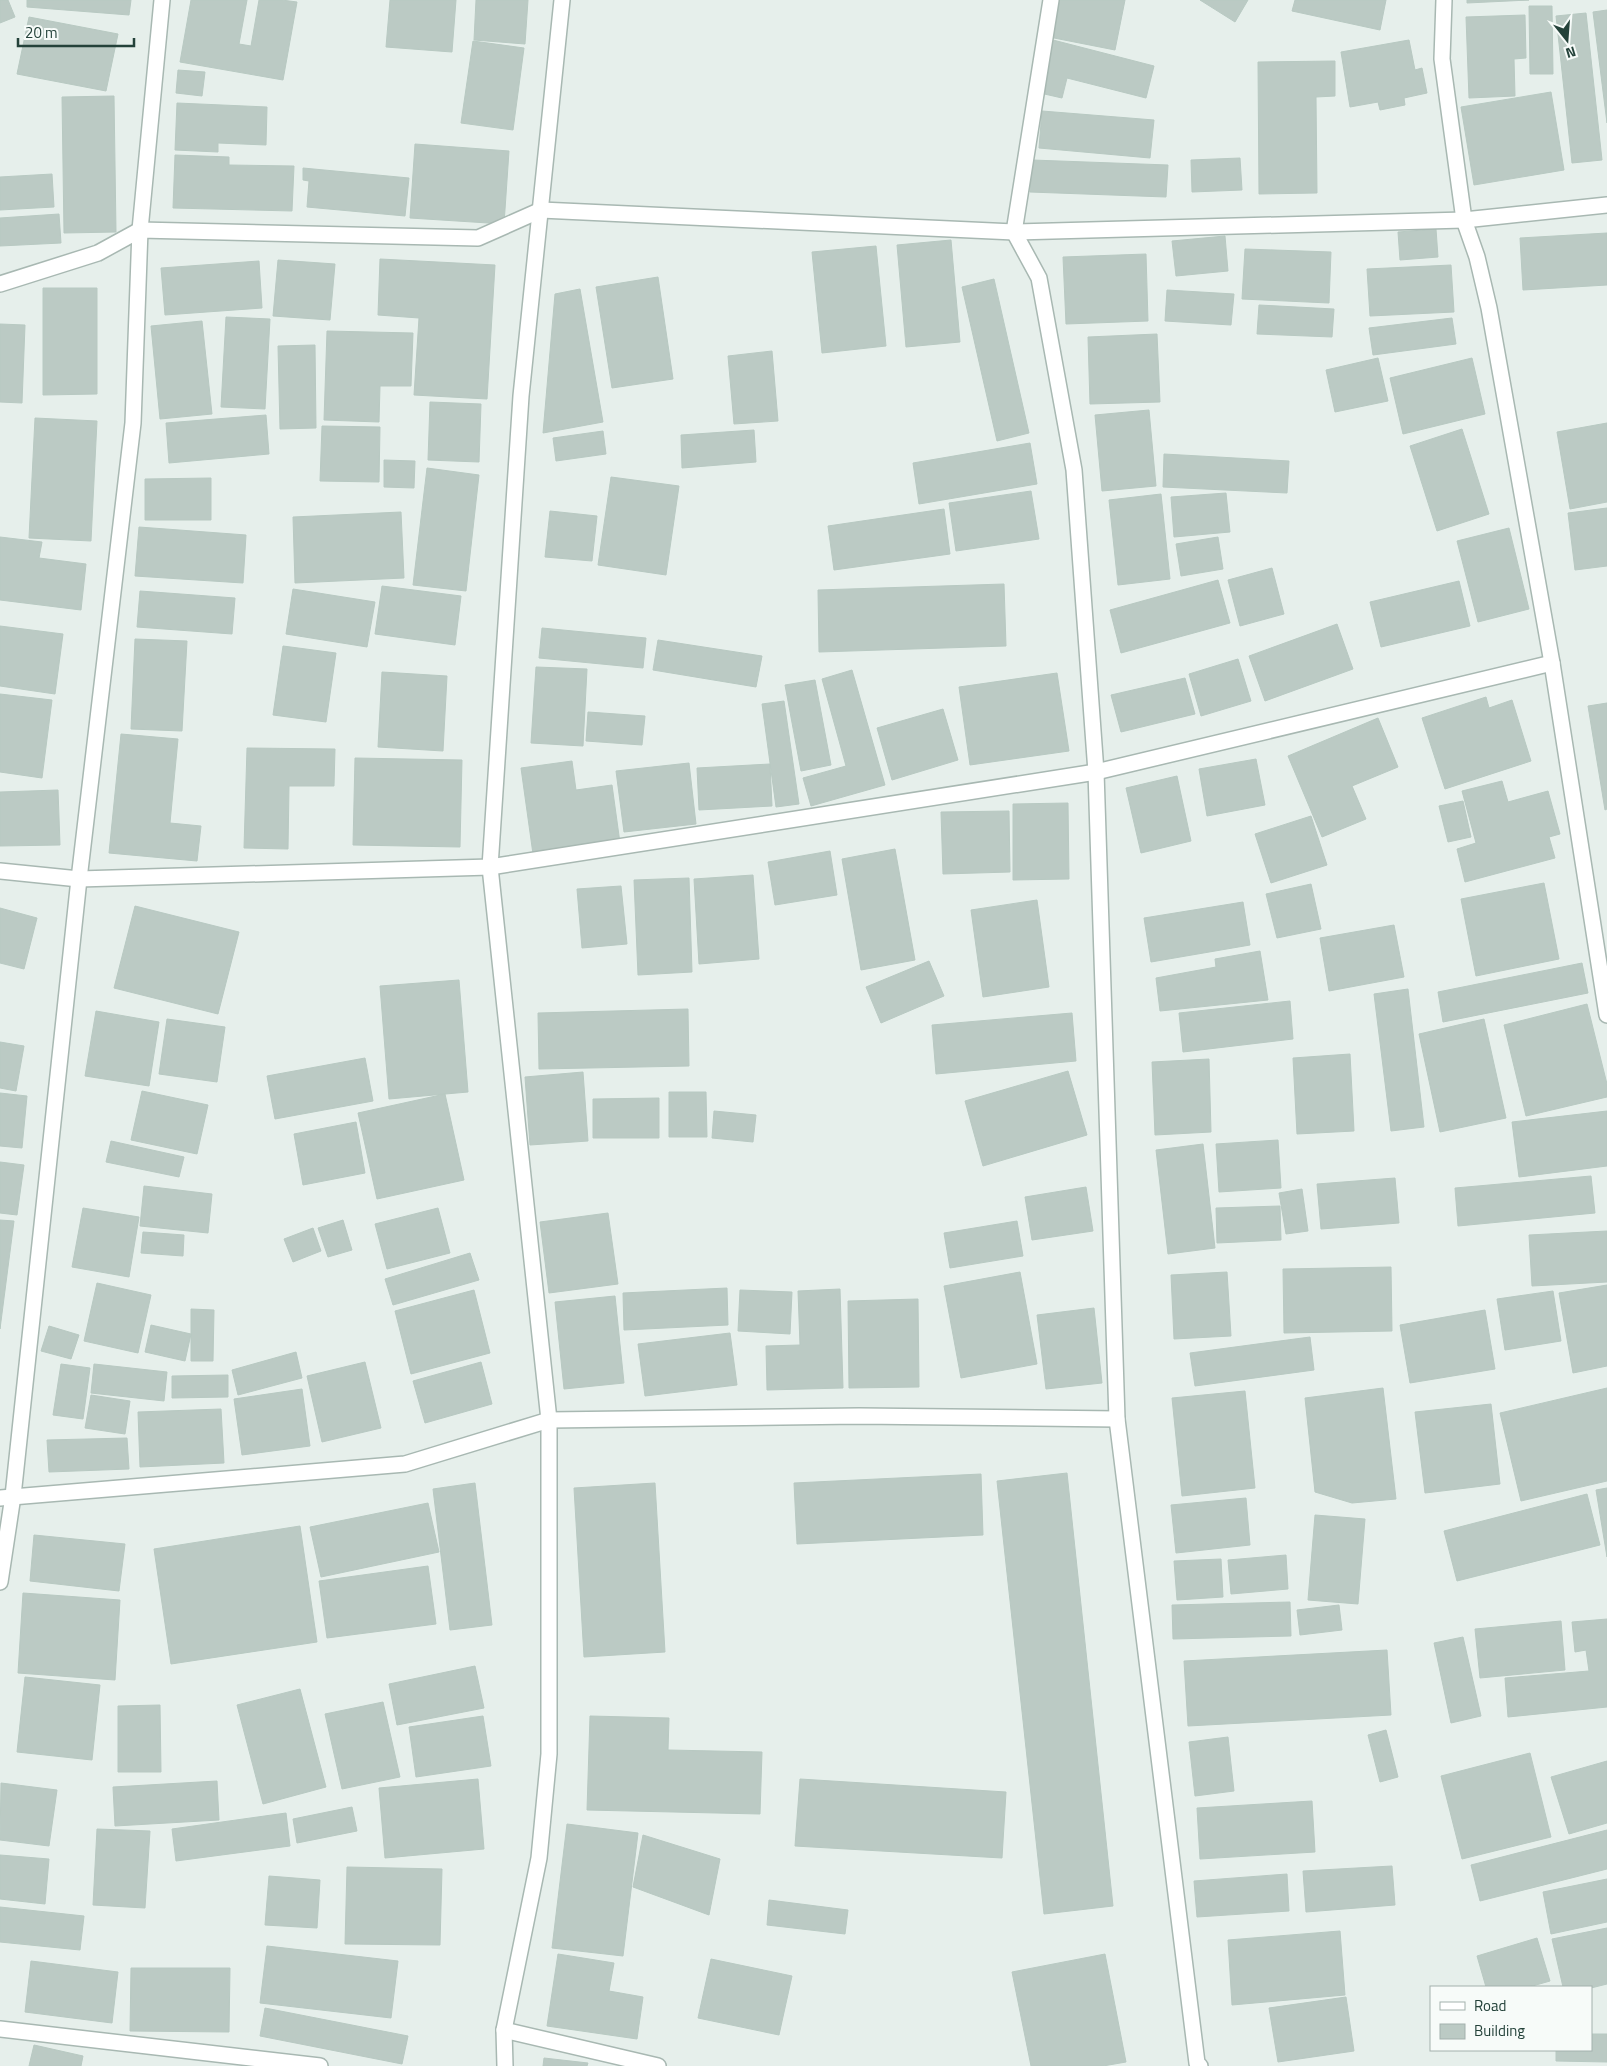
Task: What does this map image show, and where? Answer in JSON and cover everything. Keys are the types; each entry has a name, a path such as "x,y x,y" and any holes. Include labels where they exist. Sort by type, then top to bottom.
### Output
{"street":[{"path":"0,1582 7,1497 132,423 140,230 162,0"},
{"path":"505,2066 504,2030 539,1858 549,1754 549,1420 490,867 521,396 562,0"},
{"path":"1051,0 1014,232 1039,278 1074,470 1096,772 1117,1419 1201,2065"},
{"path":"1444,0 1442,59 1464,220 1477,257 1489,308 1552,663 1607,1015"},
{"path":"0,284 98,254 140,230 478,238 541,210 1014,232 1464,220 1607,205"},
{"path":"0,872 79,879 490,867 1096,772 1552,663"},
{"path":"7,1497 405,1464 549,1420 859,1416 1117,1419"},
{"path":"0,2029 320,2066"},
{"path":"504,2030 658,2066"}],"building":[{"path":"0,0 8,0 15,17 0,23"},
{"path":"27,0 131,0 129,15 27,7"},
{"path":"191,0 247,0 239,44 251,46 259,0 297,2 283,80 180,62"},
{"path":"390,0 456,0 452,52 386,47"},
{"path":"476,0 528,0 525,44 474,40"},
{"path":"1056,0 1125,0 1115,50 1049,37"},
{"path":"1200,0 1248,0 1235,22"},
{"path":"1295,0 1386,0 1380,30 1292,11"},
{"path":"1467,0 1529,0 1467,3"},
{"path":"1529,6 1552,6 1553,74 1530,74"},
{"path":"1607,10 1607,123 1593,12"},
{"path":"1586,13 1602,160 1572,163 1556,16"},
{"path":"1525,15 1526,58 1514,59 1515,96 1469,98 1466,17"},
{"path":"29,17 118,34 106,91 17,74"},
{"path":"1053,40 1154,66 1146,98 1067,78 1062,98 1040,93"},
{"path":"1409,40 1415,70 1422,68 1427,93 1404,98 1405,105 1380,110 1378,102 1350,107 1341,52"},
{"path":"473,41 524,48 513,130 461,123"},
{"path":"1335,61 1335,96 1316,97 1317,193 1259,194 1258,62"},
{"path":"178,70 205,72 202,96 176,93"},
{"path":"1551,92 1564,170 1474,185 1461,107"},
{"path":"114,96 116,232 64,233 62,97"},
{"path":"177,103 267,107 266,145 218,143 218,152 175,150"},
{"path":"1042,111 1154,120 1150,158 1039,148"},
{"path":"415,144 509,151 504,224 410,218"},
{"path":"175,155 229,157 229,165 294,166 292,211 173,208"},
{"path":"1240,158 1242,190 1192,192 1191,160"},
{"path":"1032,160 1168,165 1166,197 1030,192"},
{"path":"303,168 409,178 405,216 307,207 309,181 303,180"},
{"path":"52,174 54,207 0,210 0,177"},
{"path":"59,214 61,243 0,246 0,218"},
{"path":"1436,229 1438,257 1400,260 1398,232"},
{"path":"1607,233 1607,285 1523,290 1520,238"},
{"path":"1225,236 1228,271 1176,276 1172,241"},
{"path":"951,240 960,342 906,347 897,245"},
{"path":"876,246 886,346 822,353 812,252"},
{"path":"1245,249 1331,252 1329,303 1242,299"},
{"path":"1146,254 1148,321 1066,324 1063,257"},
{"path":"380,259 495,265 487,399 414,395 419,318 378,315"},
{"path":"278,260 335,264 330,320 273,316"},
{"path":"259,261 262,308 165,315 161,268"},
{"path":"1451,265 1454,312 1370,316 1367,269"},
{"path":"658,277 673,379 612,388 596,287"},
{"path":"994,279 1029,433 997,441 962,287"},
{"path":"43,288 97,288 97,394 43,395"},
{"path":"580,289 603,422 543,433 555,294"},
{"path":"1167,290 1234,294 1231,325 1165,321"},
{"path":"1259,305 1334,309 1332,337 1257,334"},
{"path":"226,317 270,319 265,409 221,407"},
{"path":"1452,318 1456,344 1373,355 1369,328"},
{"path":"202,321 212,414 160,419 151,326"},
{"path":"0,324 25,325 22,403 0,402"},
{"path":"327,331 413,333 411,386 380,386 379,422 324,420"},
{"path":"1157,334 1160,402 1090,404 1088,337"},
{"path":"315,345 316,428 280,429 278,346"},
{"path":"772,351 778,421 734,424 728,356"},
{"path":"1378,358 1388,401 1335,412 1326,370"},
{"path":"1472,358 1485,414 1403,434 1390,378"},
{"path":"430,402 481,404 479,462 428,460"},
{"path":"1149,410 1156,486 1102,491 1095,415"},
{"path":"266,415 269,454 169,463 166,423"},
{"path":"35,418 97,421 91,541 29,538"},
{"path":"1607,423 1607,502 1570,509 1557,432"},
{"path":"322,426 380,427 379,482 320,481"},
{"path":"1462,429 1489,514 1437,531 1410,446"},
{"path":"754,430 756,462 682,468 681,435"},
{"path":"603,431 606,454 556,461 553,438"},
{"path":"1030,443 1037,484 919,504 913,463"},
{"path":"1164,454 1289,461 1287,493 1163,487"},
{"path":"384,460 415,461 414,488 384,487"},
{"path":"427,468 479,475 466,591 413,585"},
{"path":"611,477 679,486 666,575 598,565"},
{"path":"211,478 211,520 145,520 145,479"},
{"path":"1031,491 1039,539 956,551 949,503"},
{"path":"1226,493 1230,532 1174,537 1171,497"},
{"path":"1161,494 1170,579 1118,585 1109,500"},
{"path":"1607,508 1607,566 1575,570 1568,513"},
{"path":"944,509 950,554 834,570 828,526"},
{"path":"550,511 597,516 592,561 545,557"},
{"path":"401,512 404,578 295,583 293,517"},
{"path":"139,527 246,535 243,583 135,576"},
{"path":"1509,528 1529,609 1478,622 1457,541"},
{"path":"0,537 42,542 39,558 86,564 81,610 0,600"},
{"path":"1218,537 1223,569 1181,576 1176,544"},
{"path":"1272,568 1284,614 1240,626 1228,580"},
{"path":"1218,580 1230,623 1121,653 1110,610"},
{"path":"1459,581 1470,626 1381,647 1370,602"},
{"path":"1004,584 1006,646 819,652 818,590"},
{"path":"382,586 461,596 455,645 375,634"},
{"path":"293,589 375,602 367,647 286,634"},
{"path":"140,591 235,598 232,634 137,627"},
{"path":"1337,624 1353,669 1265,701 1249,656"},
{"path":"0,626 63,634 55,694 0,686"},
{"path":"542,628 646,638 643,668 539,658"},
{"path":"135,639 187,641 182,731 131,729"},
{"path":"658,640 762,656 756,687 653,670"},
{"path":"283,646 336,653 326,722 273,715"},
{"path":"1238,659 1251,701 1201,716 1189,674"},
{"path":"536,667 587,669 583,746 531,743"},
{"path":"852,670 885,785 811,806 803,778 846,766 822,679"},
{"path":"382,672 447,676 443,751 378,747"},
{"path":"1057,673 1069,751 970,765 959,687"},
{"path":"1185,678 1195,714 1121,732 1111,695"},
{"path":"815,680 831,765 801,771 785,685"},
{"path":"0,694 52,700 42,778 0,772"},
{"path":"1486,697 1489,708 1512,700 1531,761 1445,789 1422,718"},
{"path":"784,701 799,804 776,807 762,704"},
{"path":"1607,703 1607,809 1605,810 1588,706"},
{"path":"943,709 958,760 892,780 877,728"},
{"path":"588,712 645,716 642,745 586,741"},
{"path":"1378,718 1398,767 1352,786 1366,819 1322,837 1288,756"},
{"path":"121,734 178,739 170,823 201,826 197,861 109,853"},
{"path":"247,748 335,749 334,786 289,786 288,849 244,848"},
{"path":"355,758 462,760 460,847 353,845"},
{"path":"1256,759 1265,805 1207,816 1199,769"},
{"path":"572,761 576,790 612,785 620,843 533,854 521,768"},
{"path":"689,763 696,824 624,832 616,771"},
{"path":"770,764 772,806 699,810 697,768"},
{"path":"1177,776 1191,841 1141,853 1126,788"},
{"path":"1502,781 1508,802 1548,791 1560,834 1549,837 1555,858 1465,882 1457,849 1476,843 1462,791"},
{"path":"58,790 60,845 0,846 0,792"},
{"path":"1463,801 1471,837 1448,842 1439,806"},
{"path":"1068,803 1069,879 1013,880 1013,804"},
{"path":"1009,811 1010,872 943,874 941,812"},
{"path":"1311,816 1327,865 1271,883 1255,834"},
{"path":"895,849 915,960 861,970 842,859"},
{"path":"830,851 837,895 775,905 768,862"},
{"path":"753,875 759,959 699,964 694,879"},
{"path":"689,878 692,972 638,975 634,880"},
{"path":"1544,883 1559,959 1476,976 1461,899"},
{"path":"1311,884 1321,929 1277,938 1266,894"},
{"path":"621,886 627,944 582,948 577,889"},
{"path":"1037,900 1049,987 983,997 971,910"},
{"path":"1243,902 1250,945 1151,962 1144,918"},
{"path":"135,906 239,932 218,1014 114,988"},
{"path":"0,908 37,918 24,969 0,963"},
{"path":"1394,925 1404,977 1329,991 1320,938"},
{"path":"1260,951 1268,1000 1160,1011 1156,978 1216,967 1215,959"},
{"path":"929,961 944,996 881,1023 866,987"},
{"path":"1582,963 1588,993 1443,1022 1438,992"},
{"path":"459,980 468,1092 389,1099 380,986"},
{"path":"1408,989 1424,1127 1391,1131 1374,994"},
{"path":"1290,1001 1293,1039 1183,1052 1179,1013"},
{"path":"1587,1004 1607,1084 1607,1097 1526,1116 1504,1025"},
{"path":"688,1009 689,1066 539,1069 538,1013"},
{"path":"96,1011 159,1022 149,1086 85,1076"},
{"path":"1072,1013 1076,1061 936,1074 932,1025"},
{"path":"167,1019 225,1027 217,1082 159,1074"},
{"path":"1484,1019 1506,1118 1440,1132 1419,1034"},
{"path":"0,1042 24,1046 16,1091 0,1088"},
{"path":"1350,1054 1354,1131 1297,1134 1293,1058"},
{"path":"365,1058 373,1101 275,1119 267,1076"},
{"path":"1209,1059 1211,1132 1155,1135 1152,1062"},
{"path":"1068,1071 1087,1135 983,1166 965,1101"},
{"path":"583,1072 588,1141 530,1145 525,1077"},
{"path":"142,1091 208,1105 197,1154 131,1140"},
{"path":"669,1092 706,1092 707,1137 669,1137"},
{"path":"0,1093 27,1096 22,1148 0,1146"},
{"path":"445,1094 464,1180 377,1199 358,1113"},
{"path":"659,1098 659,1138 593,1138 593,1099"},
{"path":"714,1111 756,1115 753,1142 712,1138"},
{"path":"1607,1111 1607,1166 1519,1177 1512,1122"},
{"path":"356,1122 365,1173 303,1185 294,1134"},
{"path":"1278,1140 1281,1188 1219,1192 1216,1144"},
{"path":"111,1141 184,1157 179,1177 106,1162"},
{"path":"1203,1144 1215,1248 1168,1254 1156,1150"},
{"path":"0,1162 24,1165 17,1215 0,1213"},
{"path":"1591,1176 1595,1213 1458,1226 1455,1188"},
{"path":"1395,1178 1399,1223 1321,1229 1317,1184"},
{"path":"144,1186 212,1194 208,1233 140,1226"},
{"path":"1086,1187 1093,1231 1032,1240 1025,1197"},
{"path":"1302,1189 1308,1231 1286,1234 1279,1193"},
{"path":"1280,1206 1281,1240 1217,1243 1216,1208"},
{"path":"83,1208 139,1217 129,1277 72,1267"},
{"path":"438,1208 450,1253 387,1269 375,1224"},
{"path":"608,1213 618,1284 549,1293 540,1222"},
{"path":"0,1220 14,1221 0,1329"},
{"path":"343,1220 352,1250 328,1257 318,1228"},
{"path":"1017,1221 1023,1256 950,1268 944,1233"},
{"path":"313,1228 321,1251 293,1262 284,1239"},
{"path":"1607,1231 1607,1282 1532,1286 1529,1235"},
{"path":"143,1232 184,1235 183,1256 141,1253"},
{"path":"470,1253 479,1280 393,1305 385,1279"},
{"path":"1391,1267 1392,1331 1284,1333 1283,1269"},
{"path":"1020,1272 1037,1364 961,1378 944,1286"},
{"path":"1227,1272 1231,1336 1174,1339 1171,1275"},
{"path":"97,1283 151,1295 138,1353 84,1341"},
{"path":"1607,1285 1607,1366 1573,1373 1559,1293"},
{"path":"727,1288 728,1325 624,1330 623,1293"},
{"path":"840,1289 843,1388 767,1390 766,1346 800,1345 798,1291"},
{"path":"474,1290 490,1353 411,1374 395,1311"},
{"path":"740,1290 792,1292 790,1334 738,1331"},
{"path":"1553,1291 1561,1341 1505,1350 1497,1299"},
{"path":"615,1296 624,1383 564,1389 555,1302"},
{"path":"918,1299 919,1387 849,1388 848,1301"},
{"path":"1094,1308 1102,1383 1046,1389 1037,1315"},
{"path":"191,1309 214,1310 213,1361 191,1361"},
{"path":"1485,1310 1495,1369 1410,1383 1400,1325"},
{"path":"151,1325 191,1334 185,1361 145,1352"},
{"path":"49,1326 79,1335 71,1359 41,1351"},
{"path":"730,1333 737,1385 645,1396 638,1344"},
{"path":"1310,1337 1314,1370 1195,1386 1190,1353"},
{"path":"296,1352 302,1378 238,1395 232,1370"},
{"path":"365,1362 381,1428 322,1442 307,1376"},
{"path":"481,1362 492,1404 425,1423 413,1381"},
{"path":"61,1364 90,1368 83,1419 53,1415"},
{"path":"94,1364 167,1372 164,1401 91,1393"},
{"path":"228,1375 228,1397 172,1398 172,1376"},
{"path":"1383,1388 1396,1499 1352,1503 1315,1492 1305,1398"},
{"path":"1607,1388 1607,1481 1521,1501 1500,1413"},
{"path":"302,1389 310,1446 242,1455 234,1399"},
{"path":"1245,1391 1255,1488 1182,1496 1172,1398"},
{"path":"91,1395 130,1401 125,1434 85,1428"},
{"path":"1491,1404 1500,1484 1425,1493 1415,1412"},
{"path":"221,1409 224,1463 140,1467 138,1412"},
{"path":"127,1438 129,1469 49,1472 47,1440"},
{"path":"1067,1473 1113,1906 1044,1914 997,1481"},
{"path":"981,1474 983,1535 797,1544 794,1483"},
{"path":"475,1483 492,1625 450,1630 433,1489"},
{"path":"655,1483 665,1652 584,1657 574,1488"},
{"path":"1607,1488 1607,1557 1596,1490"},
{"path":"1587,1494 1600,1545 1457,1581 1444,1531"},
{"path":"1246,1498 1250,1545 1176,1553 1171,1505"},
{"path":"428,1503 439,1552 321,1577 310,1527"},
{"path":"1315,1515 1365,1519 1358,1604 1308,1600"},
{"path":"300,1526 317,1642 171,1664 154,1549"},
{"path":"34,1535 125,1544 119,1591 30,1581"},
{"path":"1286,1555 1288,1589 1231,1594 1228,1560"},
{"path":"1221,1559 1223,1597 1177,1600 1174,1561"},
{"path":"428,1566 436,1624 327,1638 319,1581"},
{"path":"23,1593 120,1600 115,1680 18,1673"},
{"path":"1290,1602 1291,1636 1173,1639 1172,1605"},
{"path":"1339,1605 1342,1630 1300,1635 1297,1610"},
{"path":"1607,1619 1607,1707 1508,1717 1505,1678 1589,1671 1586,1650 1575,1652 1572,1622"},
{"path":"1561,1621 1565,1670 1480,1678 1475,1629"},
{"path":"1463,1637 1481,1716 1451,1723 1434,1643"},
{"path":"1387,1650 1391,1715 1188,1726 1184,1661"},
{"path":"475,1666 484,1708 397,1725 389,1684"},
{"path":"25,1677 100,1685 92,1760 17,1752"},
{"path":"300,1689 326,1787 263,1804 237,1705"},
{"path":"383,1702 400,1777 342,1789 325,1714"},
{"path":"160,1705 161,1772 118,1772 118,1706"},
{"path":"483,1716 491,1766 416,1777 409,1727"},
{"path":"590,1716 669,1718 668,1750 762,1752 760,1814 587,1810"},
{"path":"1386,1730 1398,1777 1380,1782 1368,1735"},
{"path":"1228,1737 1234,1791 1195,1796 1189,1742"},
{"path":"1530,1753 1551,1837 1462,1859 1441,1776"},
{"path":"1607,1761 1607,1823 1569,1834 1551,1777"},
{"path":"478,1779 484,1849 385,1858 379,1788"},
{"path":"800,1779 1006,1792 1002,1858 795,1846"},
{"path":"217,1781 219,1820 115,1826 113,1787"},
{"path":"1,1783 57,1790 49,1846 0,1840"},
{"path":"1312,1801 1315,1852 1200,1859 1197,1808"},
{"path":"352,1807 357,1831 297,1843 293,1819"},
{"path":"286,1813 290,1846 176,1861 172,1829"},
{"path":"567,1824 638,1833 623,1956 552,1948"},
{"path":"97,1829 150,1831 145,1908 93,1905"},
{"path":"1607,1830 1607,1869 1480,1901 1471,1865"},
{"path":"643,1835 720,1859 709,1915 633,1887"},
{"path":"0,1855 49,1859 45,1904 0,1899"},
{"path":"1392,1866 1395,1905 1306,1912 1303,1871"},
{"path":"347,1867 442,1869 440,1945 345,1944"},
{"path":"1287,1874 1289,1911 1197,1917 1194,1881"},
{"path":"269,1876 320,1880 317,1928 265,1925"},
{"path":"1607,1879 1607,1922 1551,1934 1543,1892"},
{"path":"769,1900 848,1910 845,1934 767,1925"},
{"path":"0,1907 84,1916 80,1950 0,1942"},
{"path":"1607,1928 1607,1984 1592,1988 1592,1986 1563,1986 1552,1939"},
{"path":"1340,1931 1345,1995 1232,2005 1228,1940"},
{"path":"1537,1938 1550,1981 1532,1986 1486,1986 1477,1956"},
{"path":"267,1946 398,1961 391,2018 260,2003"},
{"path":"558,1954 614,1963 609,1991 643,1997 637,2039 547,2026"},
{"path":"1105,1954 1126,2062 1103,2066 1031,2066 1012,1972"},
{"path":"711,1959 792,1976 779,2035 698,2018"},
{"path":"31,1961 118,1972 112,2023 25,2012"},
{"path":"131,1968 230,1968 229,2032 130,2031"},
{"path":"1346,1997 1354,2051 1278,2062 1269,2008"},
{"path":"265,2008 408,2036 402,2064 260,2036"},
{"path":"1592,2034 1607,2034 1607,2062 1556,2061 1556,2051 1592,2051"},
{"path":"34,2045 83,2056 81,2066 29,2066"},
{"path":"544,2058 588,2063 587,2066 543,2066"}]}
